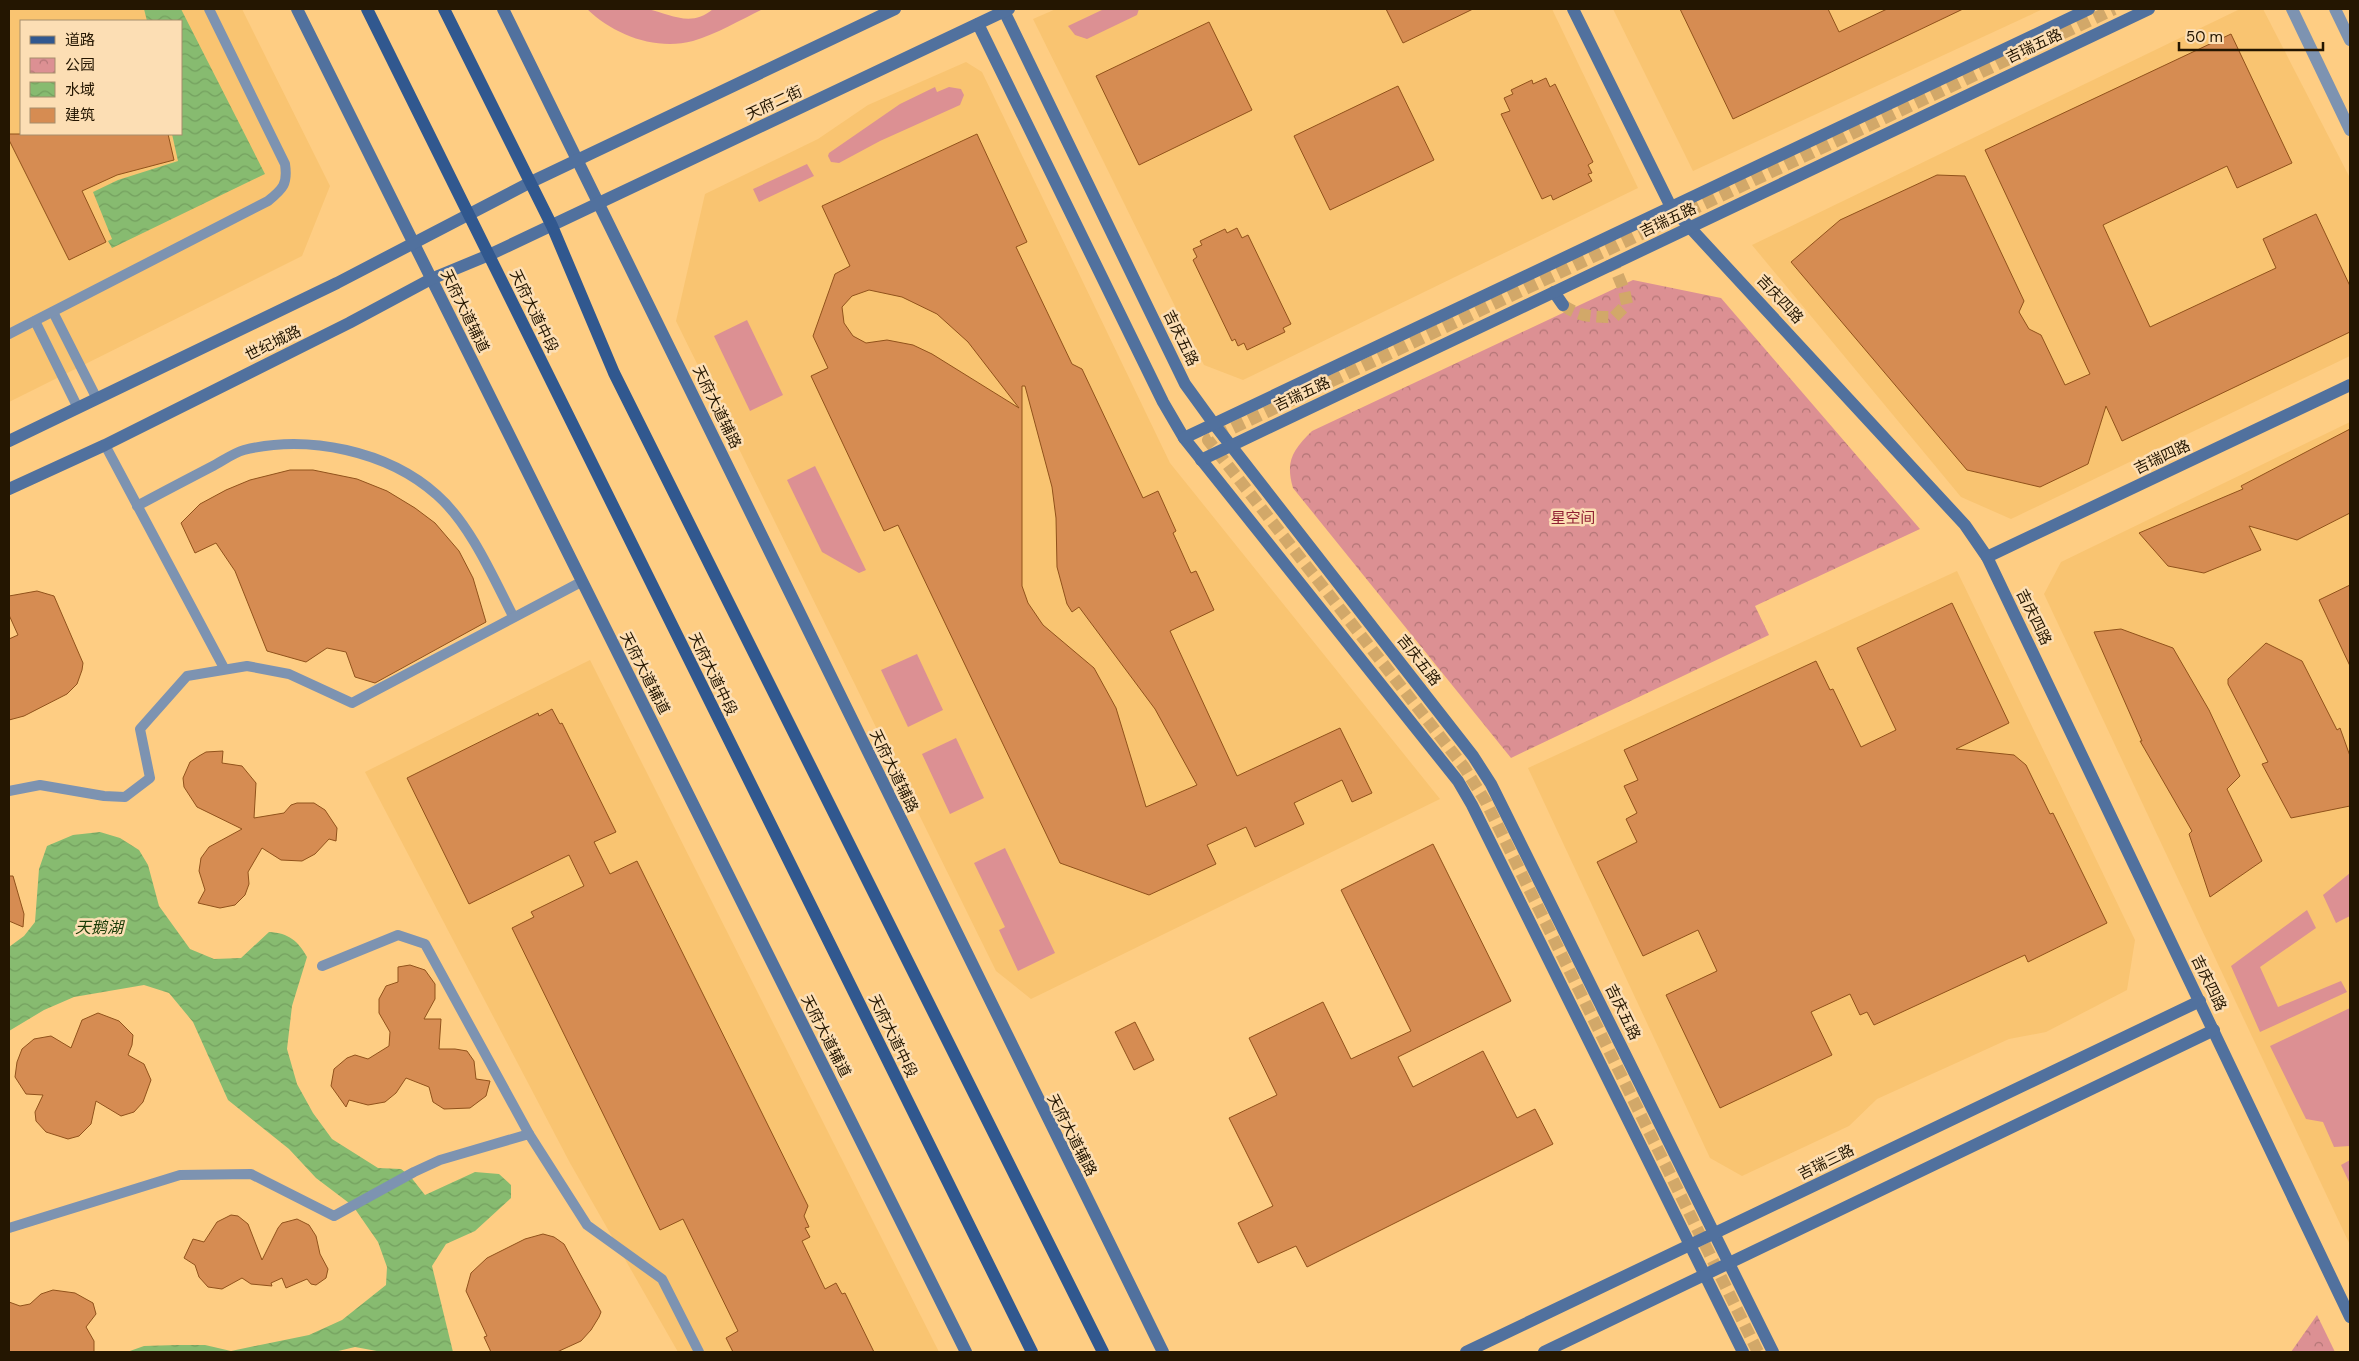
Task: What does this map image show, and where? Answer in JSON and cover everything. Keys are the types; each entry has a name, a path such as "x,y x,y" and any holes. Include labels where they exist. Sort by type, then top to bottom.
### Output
{"main road":[{"name":"天府大道中段","path":"367,9 490,255 572,427 1032,1352"},
{"path":"444,9 552,226 619,382 1103,1352"}],"street":[{"name":"天府大道辅道","path":"296,9 966,1352"},
{"path":"503,9 600,203"},
{"path":"531,182 895,9"},
{"name":"吉庆四路","path":"1573,9 1671,207 1965,525 1987,557 2350,1318"},
{"name":"吉瑞五路","path":"1184,438 2089,9"},
{"name":"吉瑞五路","path":"1201,460 2149,9"},
{"path":"2292,9 2350,130"},
{"path":"2336,9 2350,40"},
{"name":"天府二街","path":"552,226 1006,10"},
{"name":"吉庆五路","path":"1006,10 1185,384 1231,446 1473,756 1491,784 1773,1352"},
{"path":"978,24 1163,402 1184,438 1458,781 1742,1352"},
{"name":"世纪城路","path":"9,441 338,284 413,242 531,182"},
{"name":"天府大道辅路","path":"600,203 1002,1031 1163,1352"},
{"name":"世纪城路","path":"9,489 105,444 340,328 431,279 490,255 552,226"},
{"path":"1554,292 1563,305"},
{"name":"吉瑞四路","path":"1987,557 2350,386"},
{"name":"吉瑞三路","path":"1466,1352 2200,1001"},
{"path":"1544,1352 1729,1265 2214,1030"}],"lane":[{"path":"9,334 268,201 280,192 287,179 285,164 209,9"},
{"path":"53,312 97,399"},
{"path":"35,321 78,408"},
{"path":"137,506 243,450 289,443 337,448 370,457 407,473 438,495 460,523 485,561 513,616"},
{"path":"105,444 224,668"},
{"path":"9,791 40,785 104,796 125,797 150,778 140,728 187,676 224,668 247,666 289,674 352,703 513,616 581,582"},
{"path":"322,966 398,935 425,944 529,1134 587,1225 662,1279 700,1352"},
{"path":"9,1228 180,1175 251,1174 334,1216 347,1207 440,1160 529,1134"}],"shaded area":[{"path":"9,9 242,9 330,186 302,256 9,402"},
{"path":"1056,9 1552,9 1638,188 1243,380 1204,365 1033,19"},
{"path":"1613,9 2043,9 1693,171"},
{"path":"2240,9 2263,9 2350,178 2350,356 2011,519 1961,497 1752,245"},
{"path":"966,62 982,72 1170,463 1440,799 1031,999 996,971 676,321 705,194 818,139 868,105"},
{"path":"2350,422 2350,1245 2044,594 2061,562"},
{"path":"1957,571 2135,940 2127,990 2046,1032 2009,1039 1877,1099 1849,1126 1742,1176 1710,1158 1528,768"},
{"path":"590,660 939,1352 678,1352 570,1163 365,772"}],"green space":[{"path":"640,8 689,19 705,15 713,9 763,9 702,38 679,44 665,44 650,42 623,33 587,9"},
{"path":"1104,9 1139,9 1137,15 1087,39 1075,35 1068,26"},
{"path":"935,87 937,92 949,87 961,89 964,95 960,105 880,141 839,163 831,162 828,156 829,153 900,104"},
{"path":"807,164 814,176 759,202 753,189"},
{"name":"星空间","path":"1633,280 1721,298 1920,529 1755,606 1769,635 1511,758 1293,488 1290,463 1300,444 1312,431"},
{"path":"747,320 783,395 750,411 714,336"},
{"path":"815,466 866,570 859,573 822,552 787,480"},
{"path":"917,654 943,710 908,727 881,670"},
{"path":"956,738 984,798 950,814 922,754"},
{"path":"1005,848 1055,953 1018,971 999,930 1005,927 974,863"},
{"path":"2350,873 2350,916 2336,923 2323,895"},
{"path":"2307,910 2316,928 2260,967 2278,1007 2341,981 2347,992 2260,1032 2231,966"},
{"path":"2350,1008 2350,1146 2334,1147 2323,1122 2306,1119 2270,1046"},
{"path":"2350,1160 2350,1184 2341,1165"},
{"path":"2317,1315 2335,1352 2291,1352"}],"water":[{"path":"144,9 181,9 265,174 112,248 108,241 112,239 93,192 118,180 178,161 172,135 182,135 182,20 147,20"},
{"name":"天鹅湖","path":"100,832 120,838 139,850 148,865 159,906 190,949 214,959 241,958 269,932 287,936 300,946 307,957 292,1006 287,1049 297,1084 313,1113 332,1139 378,1168 401,1169 410,1176 425,1195 475,1172 499,1174 511,1185 511,1198 475,1231 446,1244 432,1266 453,1352 382,1352 355,1347 334,1352 127,1352 144,1346 177,1345 205,1345 231,1351 309,1335 342,1320 386,1285 387,1267 378,1242 353,1206 316,1178 289,1149 228,1100 193,1022 169,993 144,985 74,997 44,1010 9,1031 9,947 24,936 35,922 39,869 47,846 73,835"}],"building":[{"path":"1386,9 1473,9 1403,43"},
{"path":"1680,9 1828,9 1839,32 1887,9 1963,9 1733,119"},
{"path":"1209,22 1252,110 1139,165 1096,76"},
{"path":"2231,34 2292,163 2237,188 2227,166 2103,225 2150,327 2276,268 2263,239 2316,214 2350,286 2350,332 2122,441 2106,406 2088,464 2040,487 1967,470 1791,262 1840,220 1937,175 1965,176 2024,301 2019,312 2029,329 2041,335 2065,385 2090,374 1985,150"},
{"path":"1546,78 1550,87 1555,84 1593,162 1588,165 1592,173 1588,174 1592,181 1553,200 1551,195 1542,199 1501,114 1510,111 1504,98 1513,94 1511,90 1532,80 1533,84"},
{"path":"1398,86 1434,160 1330,210 1294,136"},
{"path":"9,134 168,135 174,160 117,175 82,191 106,242 69,260 9,140"},
{"path":"977,134 1027,242 1016,247 1072,364 1082,369 1143,498 1158,491 1176,531 1173,533 1191,573 1196,571 1214,610 1170,631 1237,776 1340,728 1372,793 1352,802 1342,780 1294,803 1304,824 1255,847 1246,827 1207,845 1216,864 1149,895 1060,863 898,525 884,531 811,376 828,368 813,336 835,274 850,266 822,206","holes":["869,290 902,297 937,314 968,342 1019,408 932,354 913,345 887,340 866,343 853,336 844,323 842,307 852,296","1022,386 1025,386 1052,487 1056,518 1057,567 1067,604 1072,612 1079,607 1155,709 1197,785 1146,807 1116,708 1094,668 1043,625 1028,603 1022,586"]},
{"path":"1237,228 1242,238 1248,235 1291,324 1283,328 1285,332 1247,350 1244,343 1238,346 1235,339 1232,341 1193,260 1197,257 1193,249 1202,245 1200,241 1225,229 1227,233"},
{"path":"2350,429 2350,513 2297,540 2249,526 2261,550 2204,573 2168,566 2139,533 2243,489 2241,486"},
{"path":"290,470 313,470 357,479 387,491 435,523 459,551 473,578 486,622 375,683 355,677 346,652 327,648 306,662 267,651 235,571 216,543 195,553 181,523 200,504 226,490 250,480"},
{"path":"2350,585 2350,666 2319,600"},
{"path":"37,591 54,596 83,663 82,670 77,684 67,694 24,716 9,720 9,639 18,635 9,615 9,596"},
{"path":"1952,603 2009,723 1956,749 2014,755 2026,765 2050,814 2053,813 2107,923 2028,962 2025,955 1874,1025 1867,1012 1860,1015 1850,994 1811,1012 1832,1055 1720,1108 1666,995 1717,971 1698,930 1643,956 1597,862 1637,842 1626,819 1637,813 1624,786 1638,780 1624,750 1816,661 1830,690 1833,689 1861,747 1896,730 1857,648"},
{"path":"2121,629 2173,648 2209,710 2240,776 2227,789 2262,861 2210,897 2189,834 2192,831 2140,741 2142,741 2094,632"},
{"path":"2266,643 2302,661 2337,730 2340,728 2350,756 2350,806 2291,818 2262,764 2268,762 2228,684 2228,679"},
{"path":"552,709 560,724 562,723 616,832 594,842 610,874 637,861 808,1206 804,1216 809,1227 805,1228 810,1237 802,1241 825,1289 836,1283 842,1294 845,1293 874,1352 733,1352 726,1338 738,1331 683,1219 660,1230 512,928 534,917 531,912 584,886 569,855 469,904 407,778 538,713 539,716"},
{"path":"223,751 222,763 242,766 256,783 254,818 284,813 291,805 297,803 314,803 325,810 337,828 336,841 329,839 315,854 302,861 281,860 262,848 248,872 249,884 245,895 235,905 220,908 198,903 205,890 199,871 201,858 209,847 242,829 197,807 184,787 183,778 190,762 206,752"},
{"path":"1433,844 1511,1001 1398,1057 1413,1087 1483,1051 1517,1118 1535,1109 1553,1144 1307,1267 1296,1246 1258,1263 1238,1223 1273,1206 1229,1118 1277,1095 1249,1038 1323,1002 1351,1059 1411,1031 1341,890"},
{"path":"9,876 13,876 24,914 23,927 9,921"},
{"path":"410,965 425,970 435,984 435,999 424,1019 441,1019 439,1049 467,1051 474,1061 476,1079 490,1081 486,1096 470,1108 444,1109 433,1102 429,1087 406,1078 396,1093 385,1102 368,1105 349,1100 346,1107 331,1086 334,1069 347,1058 355,1055 368,1059 389,1046 390,1032 379,1013 379,999 386,986 398,982 398,967"},
{"path":"98,1013 119,1021 133,1035 128,1055 144,1064 151,1080 143,1102 134,1112 121,1116 96,1101 91,1124 79,1136 68,1139 46,1132 36,1121 35,1112 43,1095 26,1094 15,1077 17,1062 22,1049 34,1039 51,1036 71,1048 82,1020"},
{"path":"1135,1022 1154,1060 1134,1070 1115,1032"},
{"path":"231,1215 238,1216 248,1224 262,1260 282,1223 297,1219 309,1225 316,1236 320,1254 328,1269 326,1278 316,1285 311,1284 307,1279 286,1288 282,1278 271,1283 272,1286 251,1284 242,1278 222,1289 208,1287 199,1277 195,1265 184,1258 193,1239 204,1242 217,1222"},
{"path":"543,1234 554,1237 564,1244 601,1312 599,1317 581,1341 557,1352 491,1352 484,1337 487,1336 466,1291 471,1273 487,1258 525,1239"},
{"path":"53,1290 75,1293 93,1303 96,1314 86,1327 94,1341 94,1352 9,1352 9,1302 20,1306 30,1304 41,1294"}],"tunnel":[{"path":"1758,1352 1486,802 1464,767 1208,440 2114,9"},
{"path":"1563,305 1581,314 1614,317 1627,304 1624,290 1609,254"}]}
